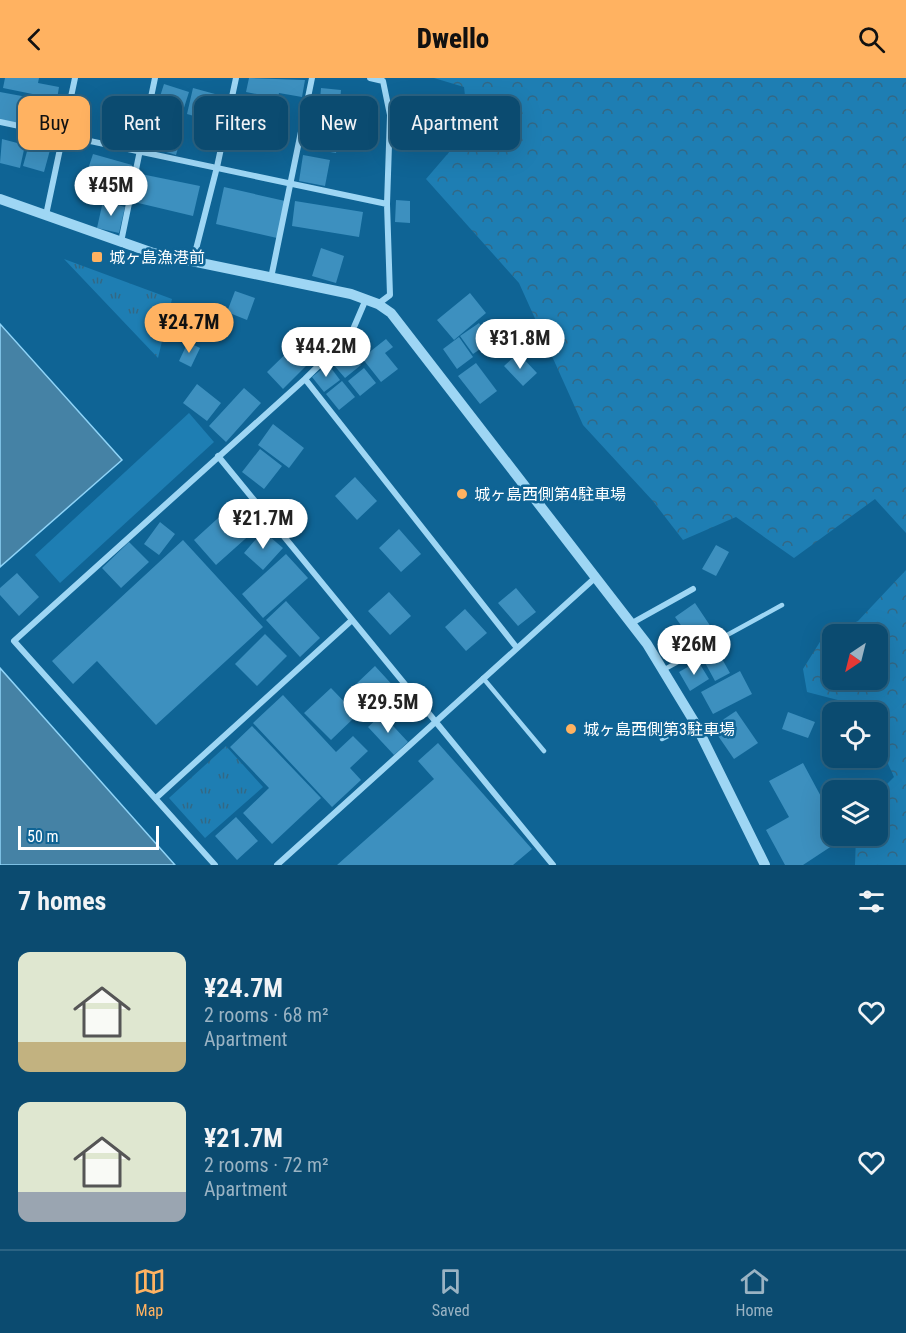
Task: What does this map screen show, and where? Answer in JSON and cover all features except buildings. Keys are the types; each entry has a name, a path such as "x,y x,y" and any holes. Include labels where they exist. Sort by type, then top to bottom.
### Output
{"street":[{"path":"71,96 75,78"},
{"path":"121,243 155,78"},
{"path":"193,261 217,167 236,78"},
{"path":"271,278 312,78"},
{"path":"370,78 384,80 390,115 387,204 390,295 378,304"},
{"path":"0,122 18,126"},
{"path":"90,142 387,204"},
{"path":"46,216 60,150"},
{"path":"0,199 121,243 366,299 378,304 400,322 665,669 695,723 765,865"},
{"path":"215,865 14,641 305,379 351,334 366,299"},
{"path":"305,379 517,648"},
{"path":"218,456 553,865"},
{"path":"277,865 596,576"},
{"path":"632,623 693,589"},
{"path":"156,798 352,620"}],"lane":[{"path":"665,669 782,605"},
{"path":"483,678 544,751"},
{"path":"662,740 695,723"}],"green space":[{"path":"434,78 906,78 906,533 875,499 794,558 736,517 683,540 652,500 583,425 519,283 426,179 451,150 520,150 520,96 465,96 464,87"},
{"path":"64,259 172,299 158,358"},
{"path":"189,413 214,442 60,583 35,555"},
{"path":"906,570 906,865 855,865 856,846 888,846 888,783 894,777 888,764 888,702 846,702 807,692 803,669 822,639 822,690 888,690 888,624 851,624 858,621"},
{"path":"226,746 263,787 205,838 169,798"}],"shaded area":[{"path":"0,324 122,460 0,567"},
{"path":"0,668 175,865 0,865"}],"place":[{"name":"城ヶ島漁港前","path":"97,257"},
{"name":"城ヶ島西側第4駐車場","path":"462,494"},
{"name":"城ヶ島西側第3駐車場","path":"571,729"}]}
